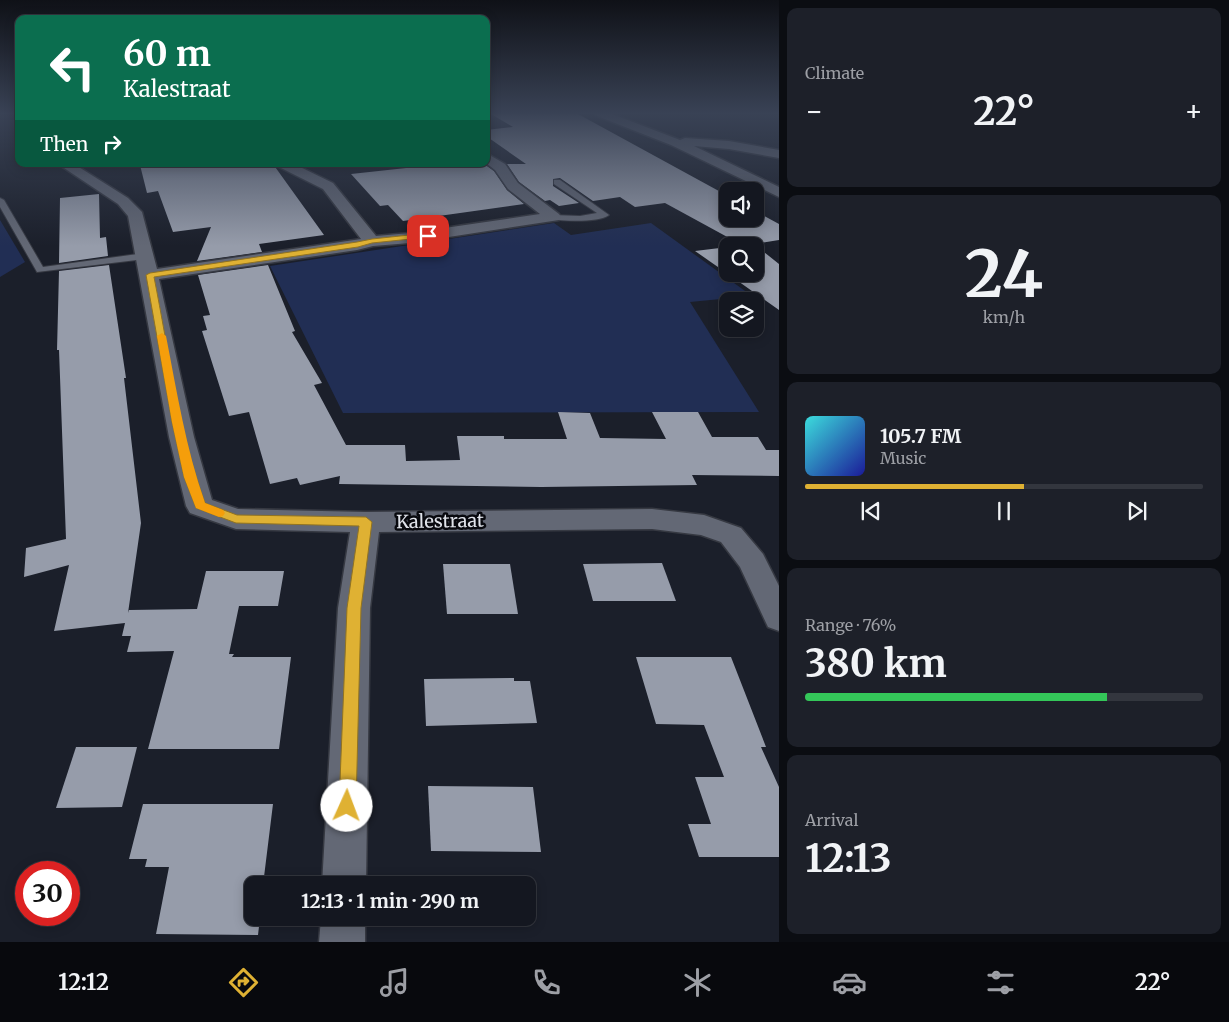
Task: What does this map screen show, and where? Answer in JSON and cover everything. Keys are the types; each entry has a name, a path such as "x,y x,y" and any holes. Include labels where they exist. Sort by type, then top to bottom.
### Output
{"street":[{"path":"708,158 779,193"},
{"path":"490,159 500,167 513,186 553,217"},
{"name":"Kalestraat","path":"70,167 123,201 136,214 177,422 190,477 200,506 236,519 366,522 652,519 704,525 731,535 752,562 779,618"},
{"path":"290,167 328,186 372,241"},
{"path":"147,266 358,245 372,241 410,238 553,217"},
{"path":"344,876 354,608 366,522"},
{"path":"342,942 343,926"}],"lane":[{"path":"553,217 580,218 605,215 557,182"},
{"path":"0,200 40,270 147,266"}],"shaded area":[{"path":"0,220 25,262 0,277"},
{"path":"554,223 571,235 651,223 719,272 719,282 733,282 746,292 719,292 719,299 690,302 759,412 343,413 270,266"}],"building":[{"path":"517,158 658,158 719,191 719,227 764,227 764,216 779,224 779,240 764,242 764,237 727,237 665,203 635,207 620,197 593,201 560,178 553,179 553,186 579,203 559,206 550,200 545,201 519,182 507,164 526,164"},
{"path":"140,167 275,167 324,235 259,244 262,252 197,261 211,227 173,232 158,191 147,193"},
{"path":"415,167 488,167 494,171 507,190 524,204 403,221 388,205 380,206 351,174"},
{"path":"99,194 100,238 106,237 108,256 59,263 60,198"},
{"path":"719,248 719,268 695,251"},
{"path":"764,252 779,264 779,310 764,299 764,292 754,292 739,282 764,282"},
{"path":"109,265 126,378 124,378 141,523 128,613 129,610 197,609 206,571 284,571 278,606 239,606 229,654 234,654 232,657 291,657 279,749 148,749 174,651 127,652 131,636 122,636 125,623 54,631 69,565 24,577 26,548 66,539 59,350 57,350 59,271"},
{"path":"268,265 295,331 292,332 322,383 314,385 346,445 405,445 406,461 460,460 457,436 504,436 504,439 567,439 558,412 590,413 600,438 666,439 652,412 698,412 712,437 758,437 766,450 779,450 779,476 692,475 697,485 541,487 339,484 340,476 300,485 297,478 270,484 249,412 229,416 202,331 207,330 203,316 210,315 198,275"},
{"path":"662,563 676,601 593,601 583,564"},
{"path":"443,564 510,564 518,614 447,614"},
{"path":"636,657 731,657 766,747 761,747 779,787 779,857 699,857 688,824 711,824 695,777 724,777 704,725 656,724"},
{"path":"514,678 514,681 530,681 537,723 426,726 424,679"},
{"path":"76,747 137,747 122,807 56,808"},
{"path":"428,786 533,787 541,852 431,851"},
{"path":"143,804 273,804 264,876 244,876 244,926 259,926 258,935 156,934 169,867 145,867 147,859 129,859"}],"slow traffic":[{"path":"162,336 177,422 190,477 200,506 219,513"}],"route":[{"path":"347,806 354,608 366,522 236,519 200,506 190,477 177,422 169,370 150,275 358,245 372,241 428,236"}]}
